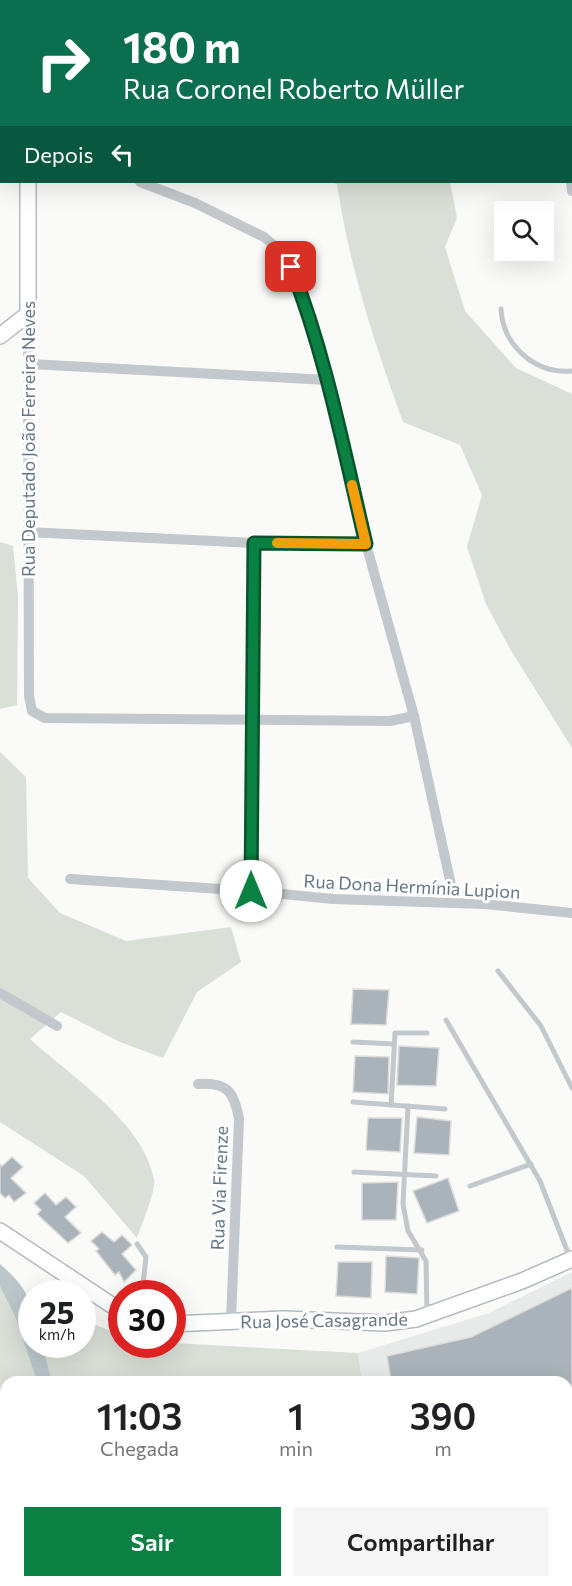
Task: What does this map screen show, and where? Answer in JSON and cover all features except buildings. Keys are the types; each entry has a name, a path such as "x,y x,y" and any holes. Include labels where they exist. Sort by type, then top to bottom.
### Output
{"street":[{"name":"Rua Deputado João Ferreira Neves","path":"28,183 30,364 27,532 29,696 32,711 45,718 251,720"},
{"path":"143,183 195,203 264,237 277,248 291,267 310,316 366,544 414,716 455,903"},
{"path":"0,336 28,314"},
{"path":"30,364 327,380"},
{"path":"27,532 254,543 366,544"},
{"path":"251,891 254,543"},
{"path":"251,720 390,721 414,716"},
{"name":"Rua Dona Hermínia Lupion","path":"70,879 333,899 455,903 572,914"},
{"path":"0,993 57,1026"},
{"name":"Rua Via Firenze","path":"198,1083 213,1083 225,1087 236,1103 238,1119 231,1321"},
{"path":"0,1231 108,1303"},
{"name":"Rua José Casagrande","path":"186,1323 284,1319 385,1323 427,1316 572,1260"}],"lane":[{"path":"501,309 506,336 523,355 542,368 572,371"},
{"path":"498,971 541,1026 572,1088"},
{"path":"446,1020 531,1164 572,1260"},
{"path":"392,1105 395,1033 427,1033"},
{"path":"353,1042 394,1044"},
{"path":"353,1102 444,1109"},
{"path":"408,1106 403,1204 408,1231 422,1250 426,1261 427,1316"},
{"path":"470,1186 531,1164"},
{"path":"354,1172 436,1176"},
{"path":"137,1244 146,1257 143,1280"},
{"path":"337,1247 422,1250"}],"shaded area":[{"path":"333,183 450,183 457,218 445,247 465,311 516,368 572,394 572,748 510,649 486,604 467,547 482,495 460,445 403,422 364,305 342,215 337,184"},
{"path":"0,542 13,546 18,596 17,705 0,709"},
{"path":"0,752 26,777 28,878 60,913 126,941 231,927 241,962 197,992 163,1058 120,1042 61,1012 30,1039 121,1120 136,1139 147,1159 154,1185 137,1238 84,1176 0,1122"},
{"path":"0,1264 18,1282 18,1325 0,1286"},
{"path":"0,1271 18,1294 18,1358 96,1358 96,1325 108,1330 108,1358 186,1358 186,1344 358,1353 361,1376 0,1376"},
{"path":"572,1272 572,1376 361,1376 358,1353 489,1313"},
{"path":"29,1358 45,1358 51,1376 35,1376"}],"slow traffic":[{"path":"277,543 366,544 352,485"}],"route":[{"path":"251,891 254,543 366,544 310,316 291,267"}]}
